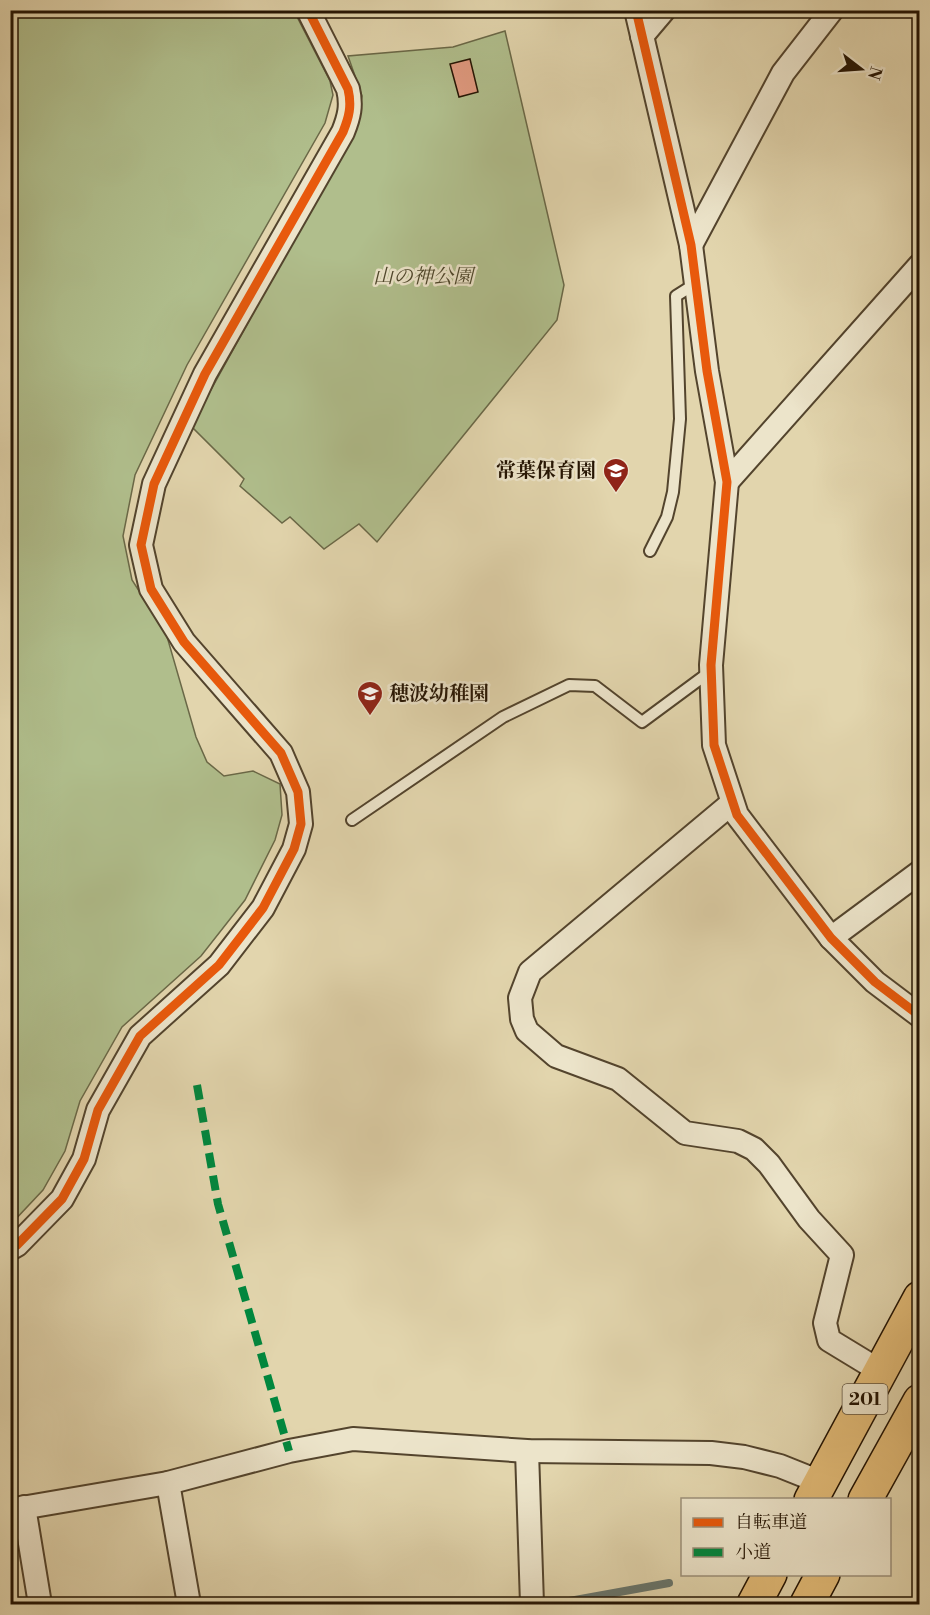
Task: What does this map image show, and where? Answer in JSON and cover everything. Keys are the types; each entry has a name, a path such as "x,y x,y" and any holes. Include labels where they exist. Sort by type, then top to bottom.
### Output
{"highway":[{"name":"201","path":"816,1491 920,1298"},
{"name":"201","path":"866,1498 920,1401"},
{"path":"754,1605 769,1576"},
{"path":"807,1605 823,1576"}],"street":[{"path":"10,1249 17,1245 62,1199 84,1159 98,1110 141,1036 219,965 263,908 294,849 301,824 298,792 281,753 184,642 151,589 141,544 154,484 205,374 343,132 349,116 351,104 348,89 308,10"},
{"path":"636,10 691,245 727,482 711,671 714,745 736,815 831,938 875,982 920,1016"},
{"path":"642,36 664,10"},
{"path":"691,245 783,73 832,10"},
{"path":"727,482 920,265"},
{"path":"732,803 530,972 520,998 522,1019 527,1031 556,1056 618,1079 685,1133 738,1141 754,1149 769,1164 808,1219 842,1255 825,1323 829,1340 880,1371"},
{"path":"831,938 920,872"},
{"path":"40,1605 17,1508 168,1483 289,1451 353,1439 527,1451 733,1455 780,1466 816,1491"},
{"path":"527,1451 531,1602"},
{"path":"168,1483 189,1605"}],"lane":[{"path":"650,551 667,517 673,492 680,419 676,296 696,284"},
{"path":"352,820 503,717 569,685 595,686 642,722 711,671"}],"green space":[{"path":"11,11 294,11 330,81 333,95 325,123 187,365 135,475 123,536 132,580 166,633 196,737 207,762 224,776 253,771 280,784 282,815 275,840 245,900 201,956 122,1027 80,1101 65,1151 43,1190 11,1224"},
{"name":"山の神公園","path":"505,31 564,285 557,320 377,542 359,524 324,549 290,517 282,523 240,486 244,479 191,426 356,127 362,96 348,56 453,47"}],"building":[{"path":"470,59 478,92 459,97 450,64"}],"waterway":[{"path":"553,1604 669,1583"}],"marked path":[{"path":"915,269 920,273"},
{"path":"197,1085 218,1204 289,1451"}],"cycle path":[{"path":"10,1249 17,1245 62,1199 84,1159 98,1110 140,1036 219,965 263,908 294,849 301,824 298,792 281,753 184,642 151,589 141,545 154,484 205,374 343,132 347,121 350,106 348,89 308,10"},
{"path":"636,10 691,245 707,371 727,482 711,665 714,745 737,815 831,938 875,982 920,1016"}],"place":[{"name":"常葉保育園","path":"616,494"},
{"name":"穂波幼稚園","path":"370,717"}]}
